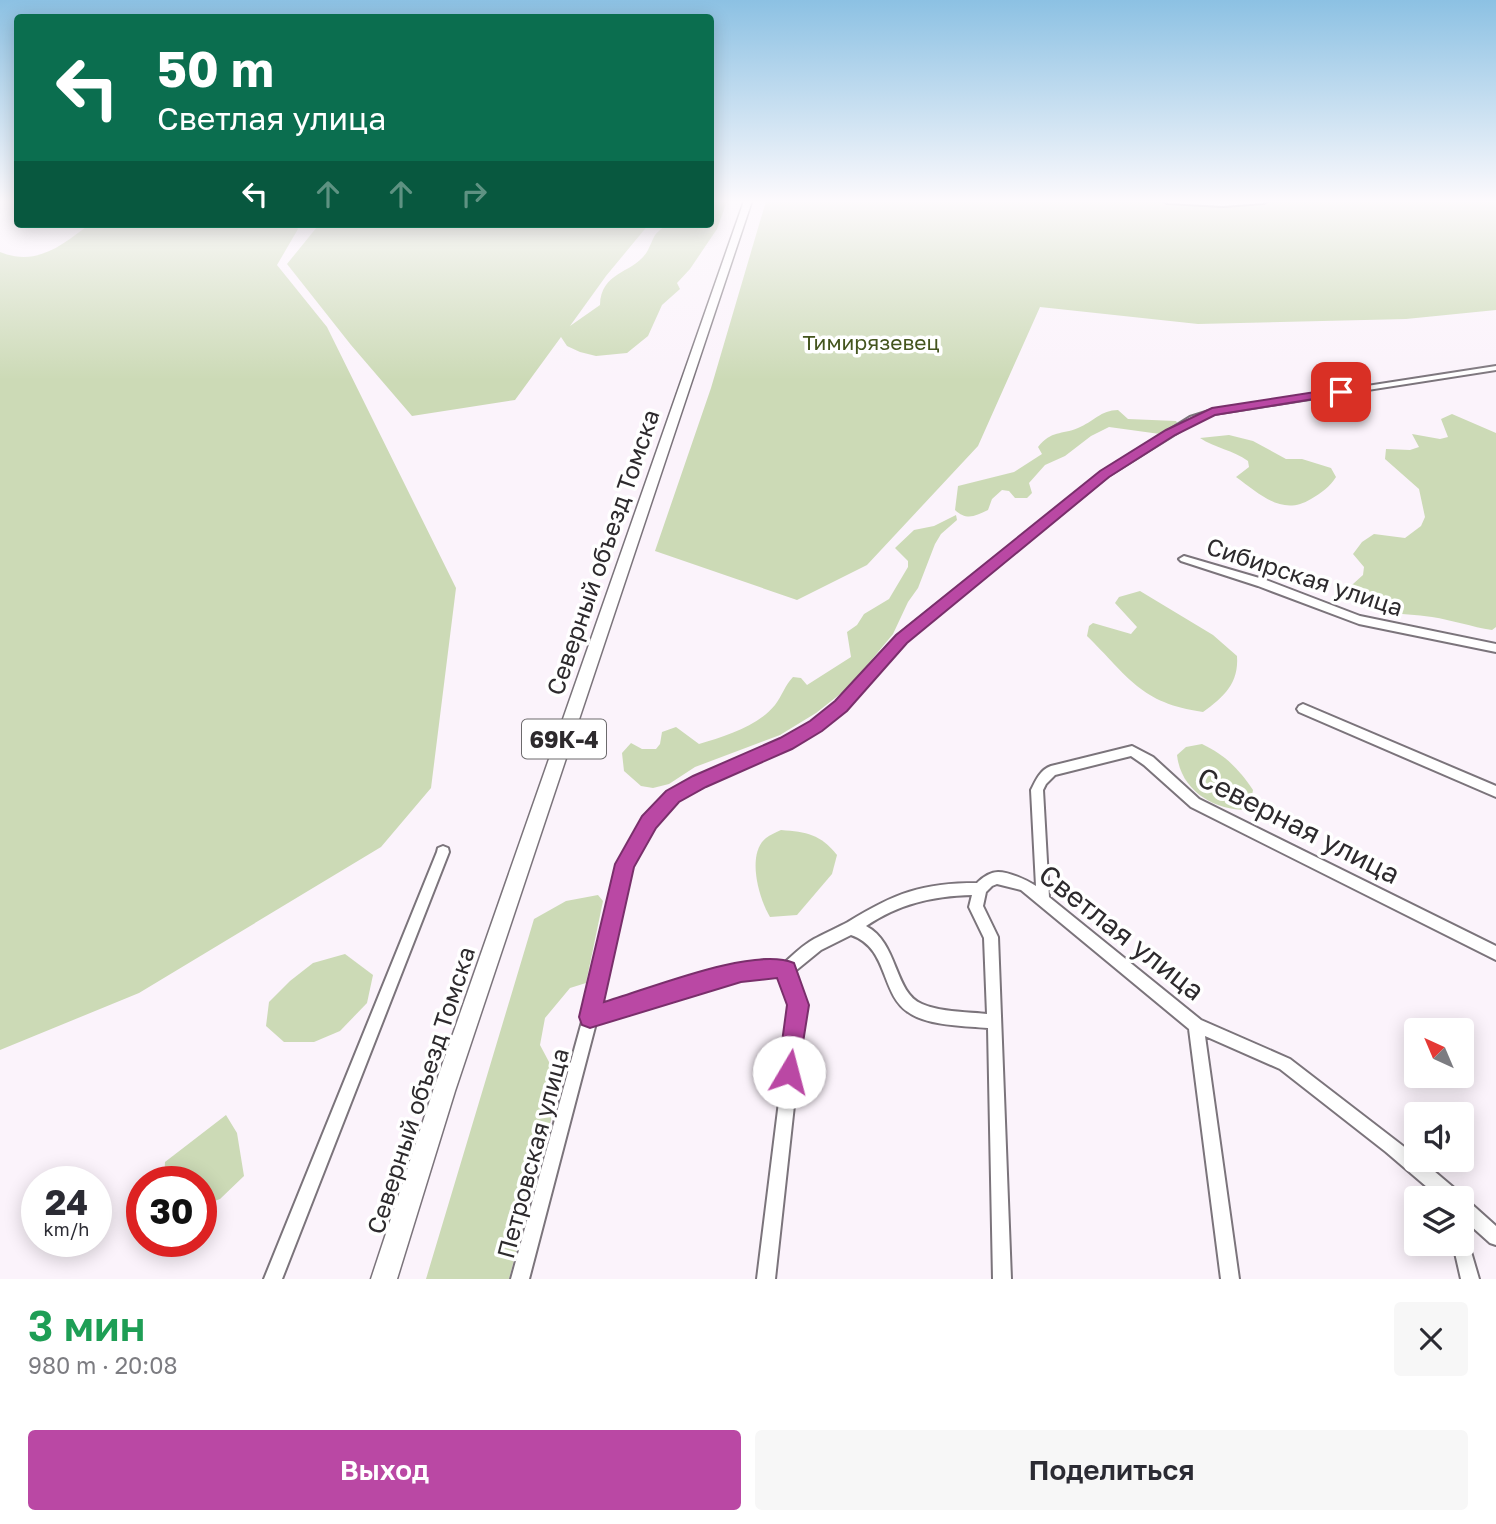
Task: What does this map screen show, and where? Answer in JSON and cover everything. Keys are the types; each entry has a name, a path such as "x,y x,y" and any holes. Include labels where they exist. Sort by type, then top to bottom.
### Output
{"main road":[{"name":"Северный объезд Томска","path":"384,1279 443,1091 728,261"}],"street":[{"name":"Петровская улица","path":"520,1279 590,1017 625,864 649,822 672,797 700,781 786,744 816,726 841,706 901,639 1105,474 1193,419 1212,412 1496,368"},
{"name":"Сибирская улица","path":"1184,559 1262,583 1359,621 1496,648"},
{"path":"1303,709 1496,792"},
{"name":"Северная улица","path":"1043,900 1037,790 1042,780 1051,771 1132,751 1149,760 1168,783 1195,803 1496,953"},
{"path":"273,1279 443,852"},
{"name":"Светлая улица","path":"851,928 880,908 940,888 980,889 988,881 997,878 1024,885 1196,1025 1285,1065 1348,1112 1438,1186"},
{"path":"980,889 976,907 990,937 995,1023 1002,1279"},
{"path":"590,1017 741,971 766,967 786,970 816,945 851,928 875,939 905,1000 915,1010 995,1023"},
{"path":"766,1279 798,1005 786,970"},
{"path":"1196,1025 1230,1279"},
{"path":"1474,1218 1496,1237"},
{"path":"1464,1256 1470,1279"}],"green space":[{"path":"0,261 280,261 277,265 327,327 456,588 431,788 381,847 139,993 0,1050"},
{"path":"290,261 619,261 570,326 600,305 606,285 639,261 696,261 677,283 680,289 662,305 648,336 627,353 596,356 567,346 561,337 515,400 412,416 287,264"},
{"name":"Тимирязевец","path":"748,261 1496,261 1496,310 1406,319 1198,324 1040,307 978,446 867,565 797,600 655,551 711,388"},
{"path":"1118,410 1128,419 1176,421 1178,424 1160,434 1109,427 1091,436 1065,456 1045,465 1029,483 1032,493 1027,498 1015,498 1009,491 1002,490 992,499 988,510 979,514 967,516 955,510 958,486 1014,472 1042,454 1038,447 1048,438 1078,428 1107,412"},
{"path":"1452,414 1496,433 1496,627 1492,630 1432,617 1374,610 1352,601 1343,593 1363,575 1364,567 1353,554 1362,542 1374,534 1405,538 1421,526 1425,517 1419,489 1385,459 1386,449 1410,450 1419,447 1412,434 1440,439 1448,437 1441,419"},
{"path":"1229,435 1253,441 1286,459 1302,459 1331,468 1336,477 1322,492 1300,504 1290,506 1272,501 1236,477 1249,467 1248,461 1200,438"},
{"path":"956,515 957,520 941,534 935,544 918,588 908,602 893,634 849,687 816,713 780,735 695,767 669,784 653,788 641,786 624,771 622,753 631,743 642,749 656,749 660,744 662,732 676,727 699,744 730,734 768,713 793,677 801,678 807,685 851,657 847,632 857,625 864,614 889,599 908,567 908,561 895,548 914,530 934,526"},
{"path":"1140,591 1213,635 1237,656 1233,682 1217,701 1203,712 1182,708 1150,695 1126,676 1087,636 1089,626 1093,623 1131,634 1137,627 1115,603 1119,597"},
{"path":"1202,744 1224,758 1253,790 1249,810 1213,803 1202,797 1185,779 1177,755 1186,747"},
{"path":"781,830 819,838 837,855 832,874 797,915 770,917 756,877 757,855 766,838"},
{"path":"598,895 603,901 586,983 570,988 545,1018 540,1045 557,1077 559,1090 509,1279 426,1279 534,919 566,901"},
{"path":"345,954 373,975 367,1003 340,1031 314,1042 284,1042 266,1026 269,1002 313,963"},
{"path":"226,1115 237,1133 244,1176 217,1200 217,1166 165,1166 165,1162"}],"route":[{"path":"789,1072 798,1005 786,970 766,967 741,971 590,1017 625,864 635,842 649,822 672,797 700,781 786,744 816,726 841,706 901,639 1105,474 1193,419 1212,412 1341,392"}]}
